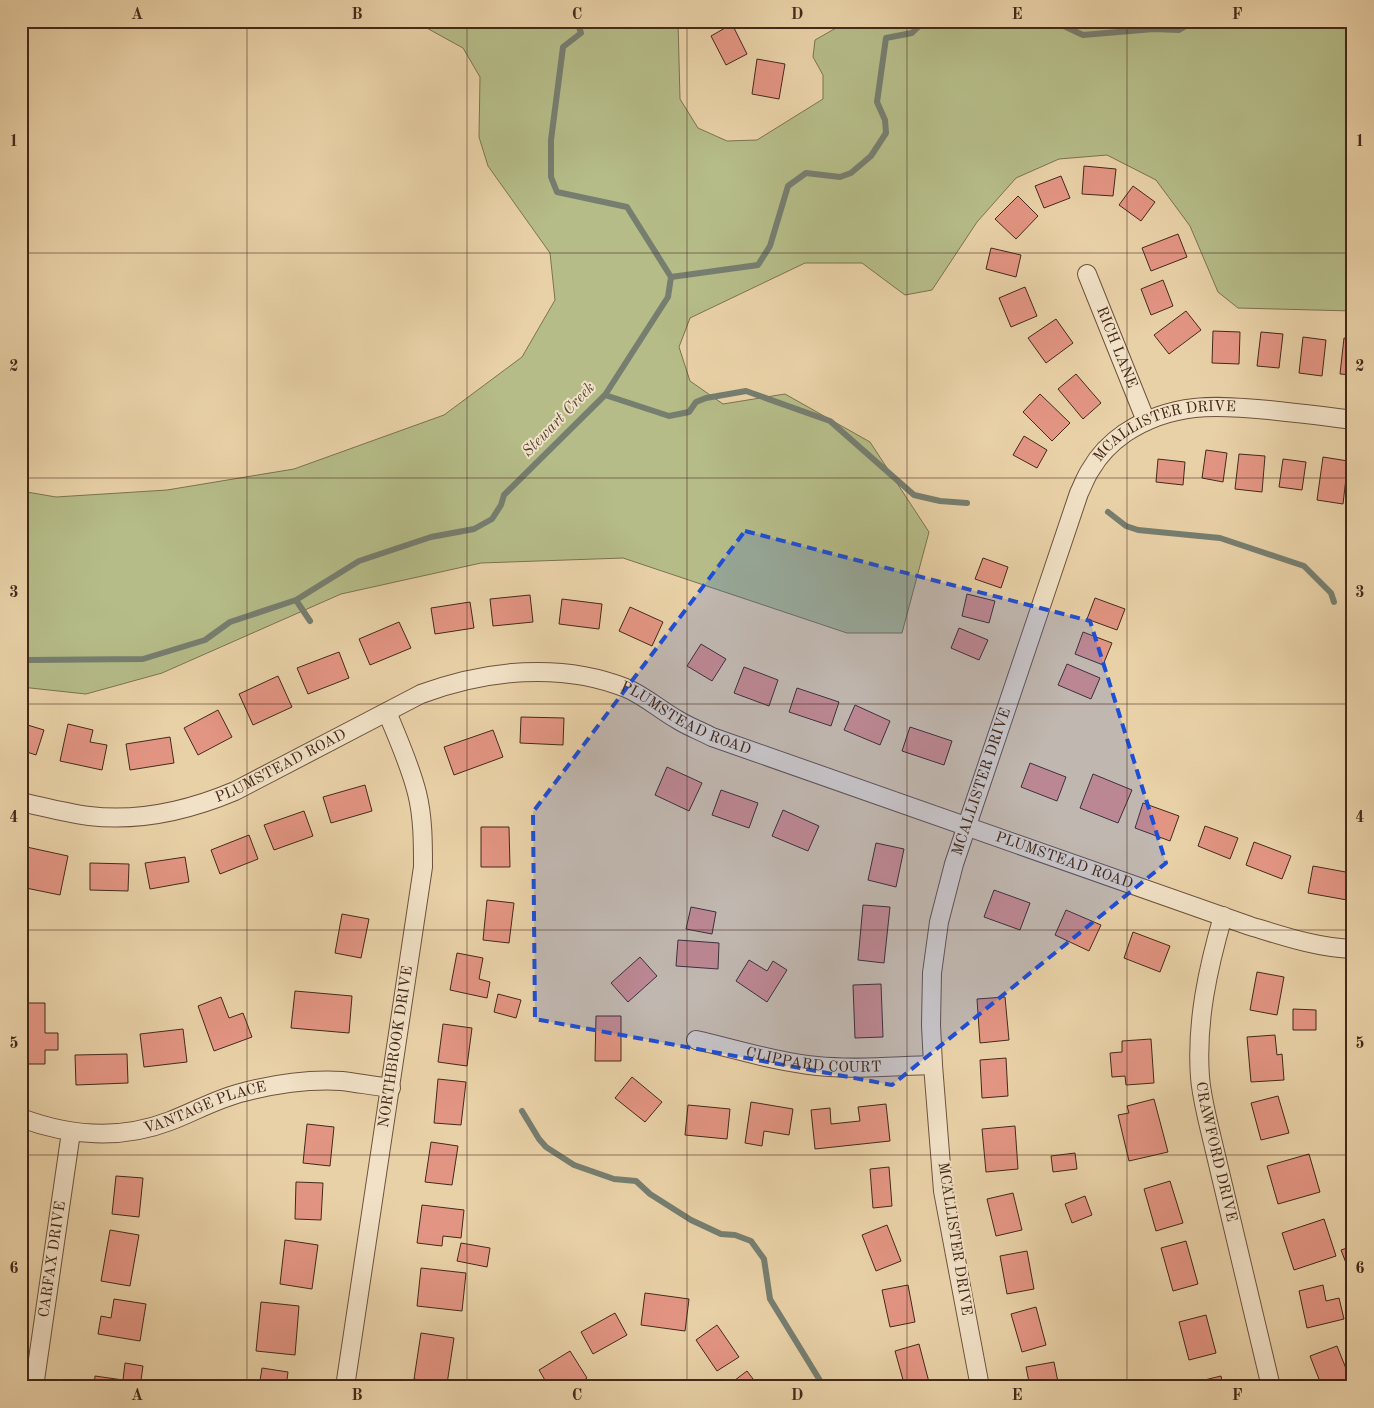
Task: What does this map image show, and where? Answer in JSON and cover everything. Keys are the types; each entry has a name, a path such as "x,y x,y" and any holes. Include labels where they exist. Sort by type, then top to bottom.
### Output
{"street":[{"name":"RICH LANE","path":"1087,274 1146,421"},
{"name":"MCALLISTER DRIVE","path":"980,1387 943,1191 933,1065 931,1025 932,973 939,922 954,864 1079,493 1091,468 1106,450 1119,438 1161,414 1186,408 1210,407 1240,408 1353,420"},
{"name":"PLUMSTEAD ROAD","path":"21,802 90,816 130,817 176,811 236,791 421,694 440,687 477,677 516,672 558,673 593,678 626,688 678,720 712,737 1250,926 1302,941 1353,949"},
{"name":"NORTHBROOK DRIVE","path":"345,1387 423,867 423,834 417,794 406,758 387,712"},
{"name":"CRAWFORD DRIVE","path":"1223,916 1207,974 1201,1022 1200,1078 1208,1122 1271,1387"},
{"name":"CLIPPARD COURT","path":"696,1040 796,1063 818,1066 933,1065"},
{"name":"VANTAGE PLACE","path":"21,1118 43,1126 71,1132 97,1134 129,1132 168,1122 223,1098 281,1084 340,1081 390,1088"},
{"name":"CARFAX DRIVE","path":"34,1387 71,1132"}],"highlighted area":[{"path":"745,531 1090,621 1166,863 892,1085 535,1019 533,812"}],"green space":[{"path":"414,21 678,21 680,99 698,128 727,141 757,140 823,99 823,75 813,57 815,40 836,28 838,21 1353,21 1353,311 1238,308 1218,292 1190,226 1156,180 1107,155 1059,159 1016,178 977,222 932,290 905,295 862,263 805,263 690,318 679,347 690,381 723,404 785,394 870,442 929,532 902,633 847,633 623,558 481,563 341,594 162,673 86,694 21,687 21,491 56,497 167,490 294,469 444,415 522,357 555,300 550,253 488,166 479,137 480,77 463,48"}],"building":[{"path":"732,24 747,54 726,65 711,36"},
{"path":"757,59 785,64 779,99 752,94"},
{"path":"1084,166 1116,169 1113,196 1082,194"},
{"path":"1061,176 1070,198 1044,208 1035,186"},
{"path":"1133,186 1155,202 1141,221 1119,205"},
{"path":"1018,196 1038,216 1016,239 995,219"},
{"path":"1178,234 1187,257 1151,271 1142,248"},
{"path":"991,248 1021,255 1016,277 986,269"},
{"path":"1163,280 1173,306 1151,315 1141,289"},
{"path":"1025,287 1037,316 1011,327 999,298"},
{"path":"1186,311 1201,330 1169,354 1154,335"},
{"path":"1056,319 1073,343 1046,363 1028,338"},
{"path":"1213,331 1240,332 1239,364 1212,363"},
{"path":"1261,332 1283,334 1279,368 1257,366"},
{"path":"1303,337 1326,340 1322,376 1299,373"},
{"path":"1344,338 1353,339 1353,375 1340,374"},
{"path":"1076,374 1101,403 1083,419 1058,389"},
{"path":"1040,394 1070,423 1052,441 1023,412"},
{"path":"1024,436 1047,450 1037,468 1013,455"},
{"path":"1206,450 1227,453 1223,482 1202,478"},
{"path":"1239,454 1265,456 1262,492 1235,489"},
{"path":"1323,457 1348,461 1343,504 1317,500"},
{"path":"1158,459 1185,462 1183,485 1156,482"},
{"path":"1283,459 1306,462 1302,490 1279,487"},
{"path":"983,558 1008,567 1001,588 975,579"},
{"path":"967,594 995,601 989,623 962,616"},
{"path":"530,595 533,622 493,626 490,599"},
{"path":"1095,598 1125,609 1117,630 1087,619"},
{"path":"562,599 602,604 599,629 559,624"},
{"path":"470,602 474,628 435,634 431,608"},
{"path":"630,607 663,622 652,646 619,631"},
{"path":"399,622 411,648 370,665 359,639"},
{"path":"959,628 988,640 979,660 951,648"},
{"path":"1083,632 1112,643 1103,665 1075,654"},
{"path":"701,644 726,659 712,681 687,666"},
{"path":"339,652 349,678 308,694 297,668"},
{"path":"1067,664 1100,678 1091,699 1058,685"},
{"path":"744,667 778,680 769,706 734,693"},
{"path":"278,676 292,707 253,725 239,694"},
{"path":"797,688 839,702 831,726 789,712"},
{"path":"855,705 890,721 880,745 844,730"},
{"path":"218,710 232,737 198,755 184,728"},
{"path":"521,717 564,718 563,745 520,743"},
{"path":"21,723 44,730 36,755 21,750"},
{"path":"68,724 93,730 90,742 107,745 102,770 60,761"},
{"path":"910,727 952,741 944,765 902,751"},
{"path":"493,730 503,757 454,775 444,747"},
{"path":"170,737 174,763 130,770 126,744"},
{"path":"1030,763 1066,777 1057,801 1021,787"},
{"path":"667,767 702,783 689,811 655,795"},
{"path":"1093,774 1132,790 1118,823 1080,808"},
{"path":"365,785 372,811 331,823 323,797"},
{"path":"721,790 758,803 749,828 712,815"},
{"path":"1143,803 1179,816 1170,841 1135,828"},
{"path":"783,810 819,826 808,851 772,836"},
{"path":"304,811 313,836 274,850 264,825"},
{"path":"1205,826 1238,838 1230,859 1198,846"},
{"path":"481,827 509,827 510,867 481,867"},
{"path":"249,835 258,859 220,874 211,850"},
{"path":"1254,842 1291,856 1282,879 1246,865"},
{"path":"876,843 904,849 896,887 868,880"},
{"path":"22,846 68,856 60,895 21,887"},
{"path":"185,857 189,882 150,889 145,863"},
{"path":"90,863 129,864 128,891 90,890"},
{"path":"1313,866 1351,873 1347,900 1308,893"},
{"path":"994,890 1030,903 1020,930 984,917"},
{"path":"487,900 514,903 509,943 483,940"},
{"path":"863,905 890,907 884,963 858,960"},
{"path":"691,907 716,912 712,934 686,929"},
{"path":"1066,910 1101,925 1089,951 1055,935"},
{"path":"342,914 369,919 361,958 335,953"},
{"path":"1133,932 1170,946 1160,972 1124,958"},
{"path":"678,940 719,943 718,969 676,966"},
{"path":"457,953 483,958 479,979 490,982 487,998 450,990"},
{"path":"640,957 657,976 628,1002 611,983"},
{"path":"749,960 767,971 773,961 787,970 767,1002 736,981"},
{"path":"1257,972 1284,977 1277,1015 1250,1010"},
{"path":"881,984 883,1037 855,1038 853,985"},
{"path":"295,991 352,996 349,1033 291,1028"},
{"path":"498,994 521,1000 516,1018 494,1012"},
{"path":"221,997 229,1018 243,1013 252,1037 214,1051 198,1006"},
{"path":"1005,997 1009,1040 980,1043 977,999"},
{"path":"21,1003 45,1003 45,1033 58,1033 58,1050 45,1050 45,1064 23,1064"},
{"path":"1293,1009 1316,1010 1316,1030 1293,1030"},
{"path":"596,1016 621,1016 621,1061 595,1061"},
{"path":"443,1024 472,1028 467,1066 438,1062"},
{"path":"183,1029 187,1062 144,1067 140,1034"},
{"path":"1275,1035 1277,1055 1282,1054 1284,1080 1251,1082 1247,1037"},
{"path":"1151,1039 1154,1083 1126,1085 1125,1076 1112,1077 1110,1053 1122,1052 1122,1041"},
{"path":"127,1054 128,1083 76,1085 75,1055"},
{"path":"1006,1058 1008,1096 982,1098 980,1060"},
{"path":"632,1077 662,1102 645,1122 615,1098"},
{"path":"438,1079 466,1082 461,1125 434,1123"},
{"path":"1278,1096 1289,1133 1261,1140 1251,1103"},
{"path":"1154,1099 1168,1152 1129,1161 1118,1115 1129,1113 1127,1106"},
{"path":"751,1102 793,1109 789,1135 764,1131 762,1146 745,1143"},
{"path":"886,1104 890,1141 815,1149 811,1110 830,1108 831,1124 860,1121 858,1107"},
{"path":"688,1105 730,1109 727,1139 685,1135"},
{"path":"307,1124 334,1127 330,1166 303,1163"},
{"path":"1015,1126 1018,1169 986,1172 982,1129"},
{"path":"431,1142 458,1146 452,1185 425,1182"},
{"path":"1075,1153 1077,1169 1053,1172 1051,1156"},
{"path":"1309,1154 1320,1192 1278,1204 1267,1166"},
{"path":"889,1167 892,1206 873,1208 870,1169"},
{"path":"116,1176 143,1178 139,1217 112,1214"},
{"path":"1170,1181 1183,1223 1156,1231 1144,1189"},
{"path":"296,1182 323,1183 321,1220 295,1219"},
{"path":"1013,1193 1022,1230 996,1236 987,1199"},
{"path":"1085,1196 1092,1215 1072,1223 1065,1204"},
{"path":"422,1205 464,1210 461,1238 443,1236 442,1246 417,1243"},
{"path":"1324,1219 1336,1256 1294,1270 1282,1233"},
{"path":"887,1225 901,1261 876,1271 862,1235"},
{"path":"110,1230 139,1235 130,1286 101,1281"},
{"path":"285,1240 318,1245 312,1289 280,1284"},
{"path":"1186,1241 1198,1284 1173,1291 1161,1248"},
{"path":"461,1243 490,1248 487,1267 457,1261"},
{"path":"1353,1246 1353,1266 1348,1268 1341,1250"},
{"path":"1027,1251 1034,1289 1007,1294 1000,1256"},
{"path":"421,1268 466,1273 462,1311 417,1306"},
{"path":"908,1285 915,1322 890,1327 882,1290"},
{"path":"1323,1285 1326,1301 1339,1298 1344,1319 1307,1328 1299,1291"},
{"path":"645,1293 689,1299 685,1331 641,1325"},
{"path":"114,1299 146,1304 140,1341 98,1334 101,1316 111,1318"},
{"path":"261,1302 299,1306 295,1355 256,1351"},
{"path":"1036,1307 1046,1345 1022,1352 1011,1314"},
{"path":"615,1313 627,1335 593,1354 581,1332"},
{"path":"1206,1315 1216,1353 1189,1360 1179,1322"},
{"path":"717,1325 739,1357 717,1371 696,1340"},
{"path":"421,1333 454,1338 447,1384 414,1379"},
{"path":"919,1344 930,1386 905,1387 895,1351"},
{"path":"1337,1346 1353,1386 1322,1387 1310,1356"},
{"path":"570,1351 587,1378 574,1387 549,1387 539,1370"},
{"path":"1054,1362 1059,1387 1030,1387 1026,1367"},
{"path":"125,1363 143,1366 140,1387 94,1387 95,1376 123,1380"},
{"path":"262,1368 288,1372 286,1387 259,1387"},
{"path":"747,1371 759,1387 727,1386"},
{"path":"1221,1376 1223,1387 1193,1387 1192,1383"}],"waterway":[{"path":"577,21 581,33 563,47 551,140 551,177 557,192 627,207 671,277"},
{"name":"Stewart Creek","path":"671,277 758,265 770,246 788,186 806,173 840,177 851,173 871,156 886,133 885,120 877,102 886,38 912,33 924,21"},
{"name":"Stewart Creek","path":"1053,21 1083,35 1154,29 1179,30 1194,21"},
{"name":"Stewart Creek","path":"21,658 28,660 143,659 205,640 230,622 296,600 359,561 431,537 474,529 492,519 501,505 504,495 605,395 668,297 671,277"},
{"path":"605,395 669,416 689,412 696,402 706,398 746,391 830,421 914,495 940,501 967,503"},
{"path":"1108,512 1126,526 1138,530 1220,538 1304,566 1331,593 1334,602"},
{"path":"296,600 310,621"},
{"path":"522,1111 546,1147 574,1165 614,1179 636,1181 650,1194 691,1220 721,1234 735,1235 751,1241 764,1259 770,1299 824,1387"}]}
